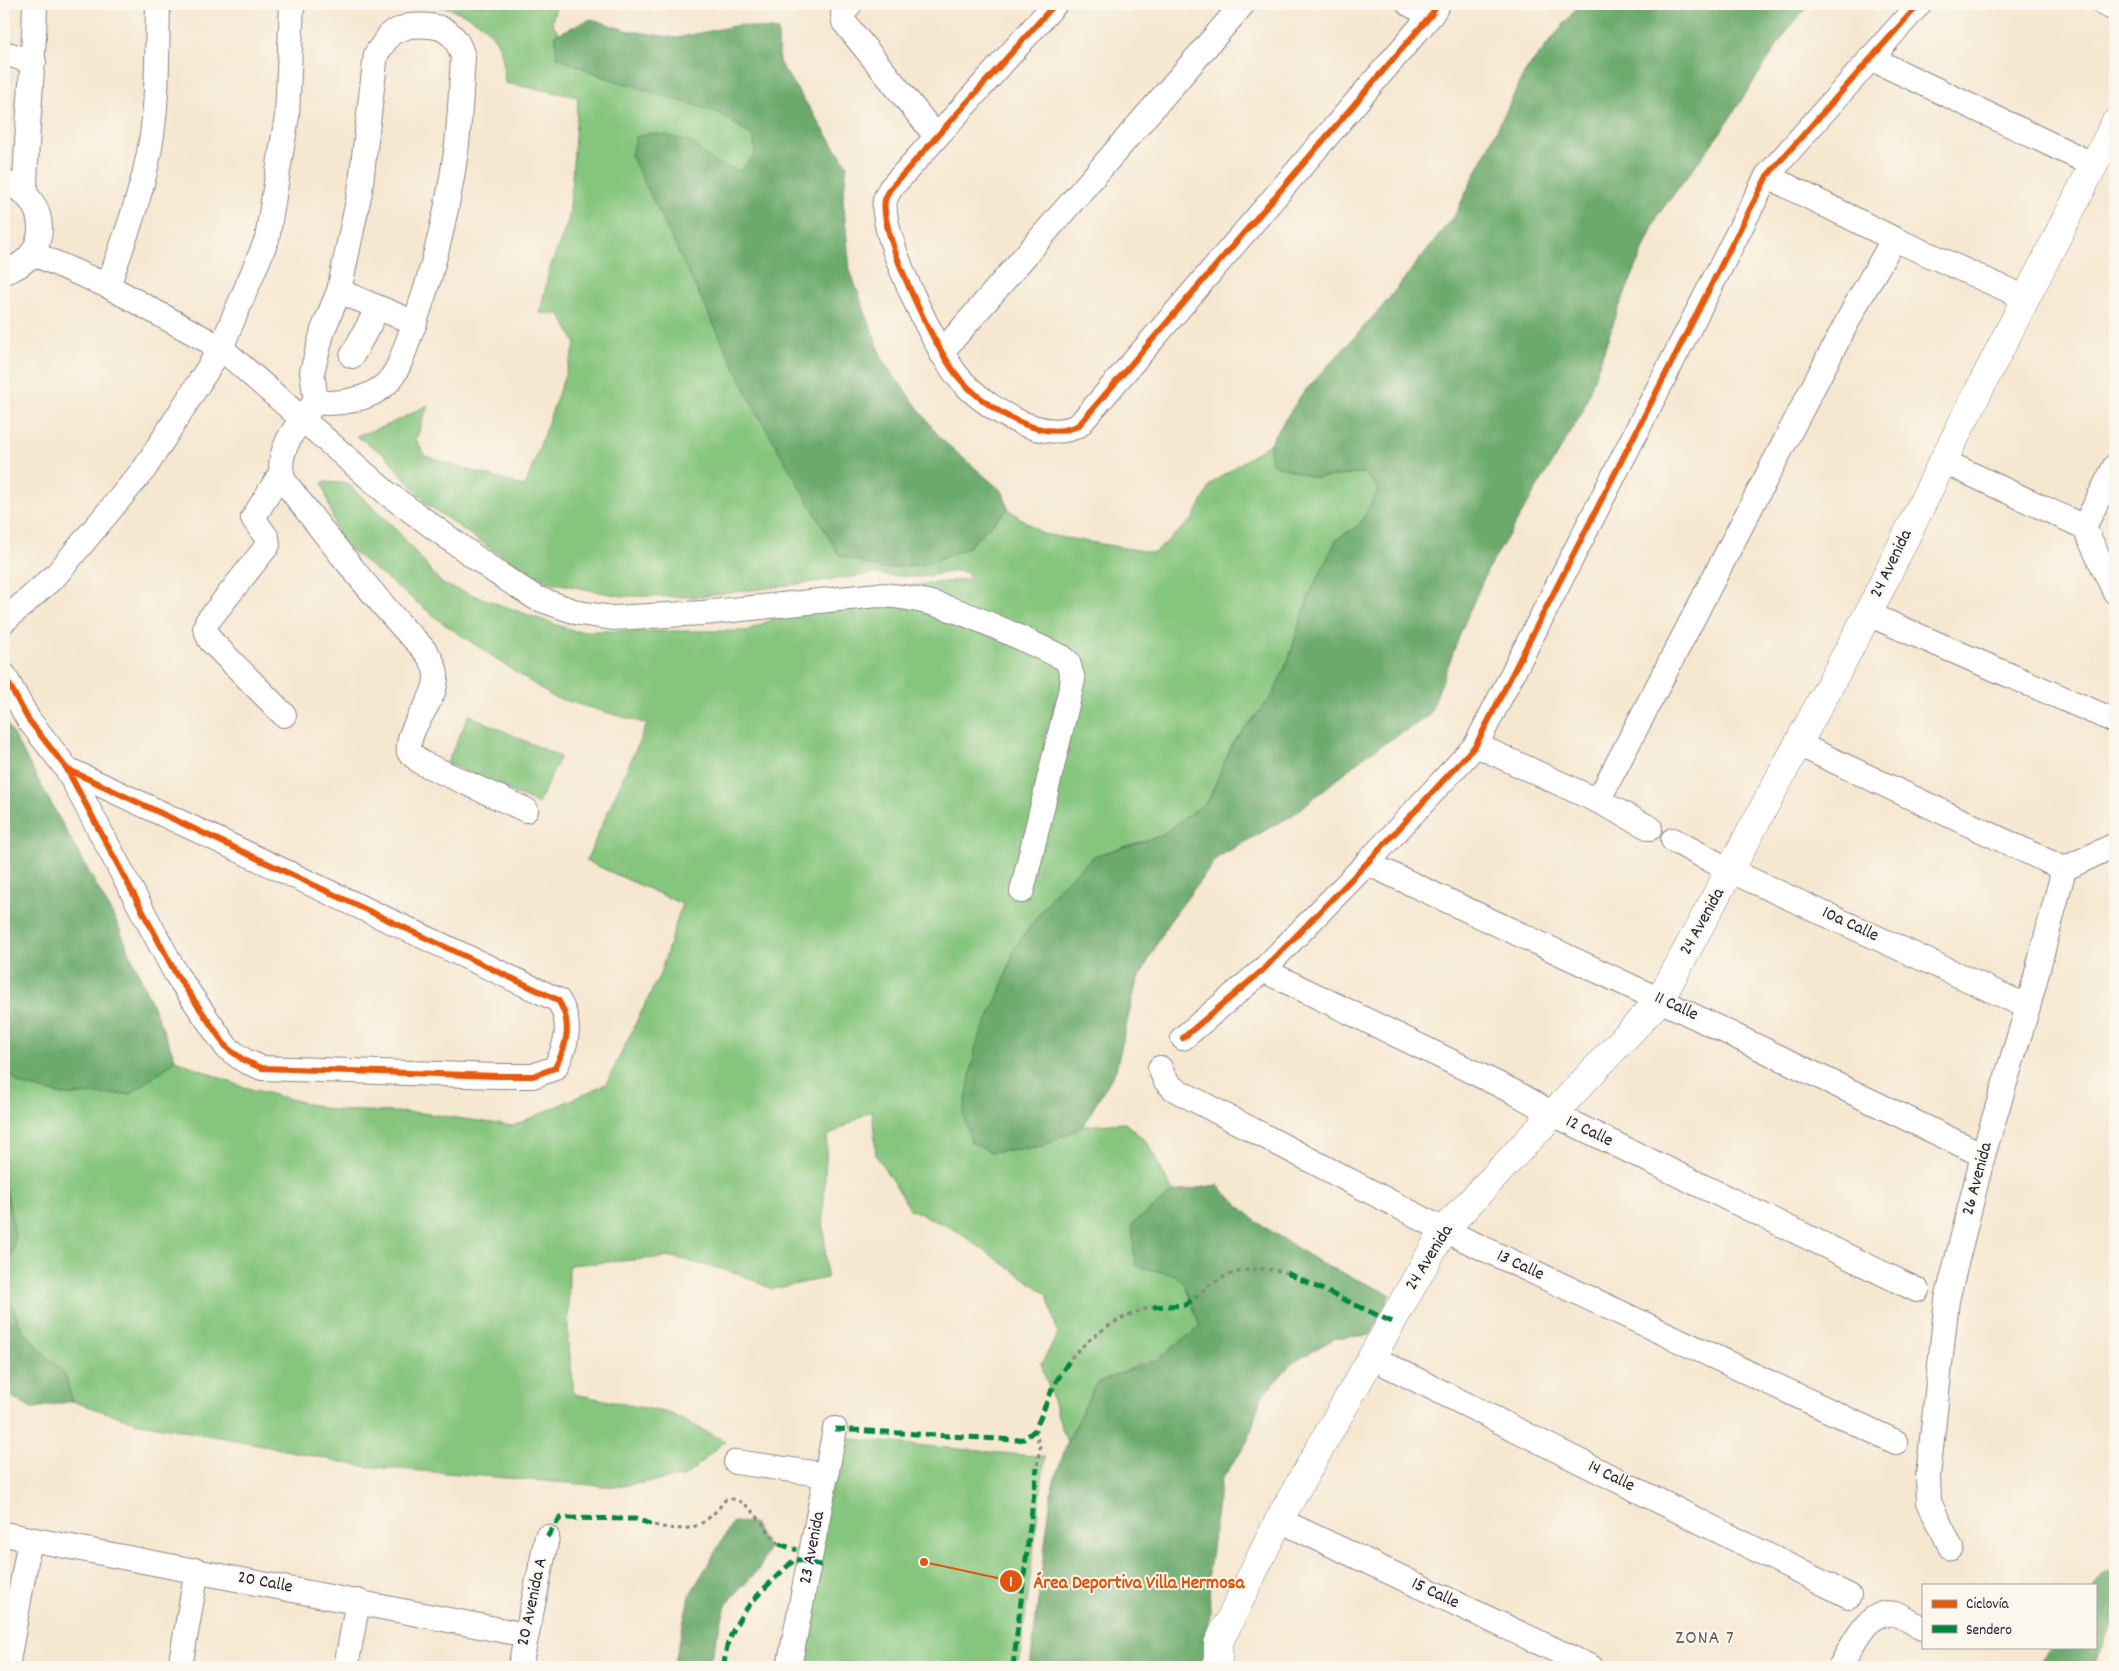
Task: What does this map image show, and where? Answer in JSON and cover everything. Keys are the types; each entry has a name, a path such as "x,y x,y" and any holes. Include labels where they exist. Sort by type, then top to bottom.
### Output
{"main road":[{"name":"24 Avenida","path":"1218,1667 1218,1644 1279,1520 1373,1358 1444,1230 1660,1000 1868,614 1943,461 2115,123"}],"street":[{"path":"25,192 26,142 34,62 35,4"},
{"path":"108,286 131,223 148,157 154,118 158,4"},
{"path":"4,621 56,575 145,468 221,348 268,239 287,116 292,4"},
{"path":"850,4 843,14 844,22 936,136"},
{"path":"1055,4 936,136 890,189 885,199 886,213 899,265 941,353 961,380 987,403 1035,429 1049,431 1065,431 1079,425 1434,9 1408,4"},
{"path":"941,353 1243,4"},
{"path":"1183,1038 1263,970 1367,863 1476,746 1767,176 1919,4"},
{"path":"2104,4 2115,9"},
{"path":"284,715 210,640 205,628 207,622 268,545 268,538 253,518 281,473 282,453 309,410 312,372 323,330 339,291 360,191 376,54 382,43 400,28 435,26 454,36 464,57 456,151 436,254 415,323 400,361 387,383 362,397 309,410"},
{"path":"4,53 34,62"},
{"path":"1870,58 2094,165"},
{"path":"4,272 21,265 32,253 39,238 40,222 35,206 25,192 4,180 26,142"},
{"path":"1767,176 1894,239 2026,298"},
{"path":"1598,801 1858,301 1894,239"},
{"path":"32,253 108,286 221,348 309,410 388,494 497,574 536,598 580,613 613,618 703,613 878,595 903,596 968,615 1062,657 1068,662 1073,680 1022,891"},
{"path":"339,291 415,323"},
{"path":"352,356 378,308"},
{"path":"1943,461 2084,527 2115,592"},
{"path":"2084,527 2115,466"},
{"path":"281,473 290,489 378,600 432,661 436,676 435,686 409,742 410,752 422,762 526,810"},
{"path":"1868,614 2115,722"},
{"path":"4,676 28,719 67,769 176,974 227,1048 245,1062 262,1068 496,1076 533,1076 555,1068 563,1050 568,1021 558,1000 67,769"},
{"path":"1798,744 2064,869 2115,845"},
{"path":"1476,746 1598,801 1650,828"},
{"name":"10a Calle","path":"1674,840 1731,871 2028,1007"},
{"name":"11 Calle","path":"1367,863 1660,1000 1983,1155"},
{"name":"26 Avenida","path":"1952,1548 1929,1502 1928,1476 1947,1300 1983,1155 2028,1007 2064,869"},
{"name":"12 Calle","path":"1263,970 1553,1114 1916,1290"},
{"name":"13 Calle","path":"1160,1068 1165,1080 1174,1089 1444,1230 1896,1442"},
{"name":"14 Calle","path":"1373,1358 1849,1596"},
{"name":"23 Avenida","path":"789,1667 835,1429"},
{"path":"736,1462 827,1475"},
{"name":"15 Calle","path":"1279,1520 1590,1667"},
{"name":"20 Calle","path":"4,1534 526,1635"},
{"name":"20 Avenida A","path":"520,1667 547,1537"},
{"path":"6,1667 30,1540"},
{"path":"180,1667 197,1570"},
{"path":"346,1667 358,1601"},
{"path":"1840,1667 1869,1621 1880,1614 1898,1615 1922,1628"}],"path":[{"path":"1196,1297 1208,1285 1221,1277 1241,1270 1260,1268 1287,1273"},
{"path":"1071,1358 1082,1345 1122,1319 1138,1311 1153,1307"},
{"path":"1035,1430 1040,1447 1038,1468"},
{"path":"654,1525 675,1531 704,1523 715,1515 726,1499 731,1498 748,1507 779,1544"}],"green space":[{"path":"432,4 556,6 552,23 565,41 762,130 882,569 929,563 967,548 1008,509 1043,534 1154,553 1193,519 1212,483 1269,444 1273,464 1315,478 1364,473 1380,489 1360,524 1336,541 1308,598 1289,658 1273,695 1233,743 1208,801 1160,836 1094,856 1015,947 1001,990 991,1152 1043,1146 1083,1126 1125,1123 1147,1142 1173,1192 1132,1224 1185,1285 1200,1326 1165,1354 1096,1383 1067,1443 1041,1364 1058,1334 1047,1294 955,1230 910,1209 876,1155 872,1110 827,1137 823,1216 827,1278 772,1289 737,1273 672,1257 569,1265 568,1338 574,1394 669,1413 725,1441 686,1476 616,1487 361,1466 257,1444 135,1422 72,1401 66,1376 21,1329 6,1288 15,1235 4,1187 4,1066 19,1084 63,1095 131,1094 176,1060 240,1086 332,1110 422,1113 513,1126 606,1084 660,974 682,904 586,861 647,724 553,697 443,623 340,542 322,482 347,483 394,527 442,584 574,631 746,631 823,597 969,579 968,572 955,571 919,577 873,574 698,597 620,596 545,581 494,551 428,505 385,455 356,436 388,425 428,405 416,440 425,456 525,487 576,344 560,314 540,313 549,271 569,218 578,97 505,83 501,52 497,41 490,32 463,14"},
{"path":"1580,4 1811,4 1788,29 1720,133 1658,215 1618,310 1582,413 1487,571 1462,629 1429,716 1366,755 1293,815 1218,857 1167,925 1136,984 1116,1070 1083,1126 1043,1146 991,1152 971,1142 963,1114 976,1045 1001,990 1015,947 1058,888 1094,856 1160,836 1208,801 1233,743 1273,695 1289,658 1308,598 1336,540 1360,524 1379,489 1364,473 1315,478 1273,464 1269,444 1302,394 1382,307 1456,213 1525,72"},
{"path":"591,19 626,30 676,38 739,25 778,31 779,62 847,165 843,198 850,270 883,361 941,439 1003,492 1008,509 967,548 929,563 882,569 839,555 756,411 631,155 636,137 650,133 666,135 690,142 716,163 740,171 755,155 754,137 719,113 604,77 557,57 555,35"},
{"path":"469,715 560,757 538,804 447,763"},
{"path":"4,718 117,923 176,1060 131,1094 63,1095 19,1084 4,1066"},
{"path":"1217,1185 1257,1222 1322,1264 1390,1294 1371,1335 1335,1338 1291,1364 1260,1399 1248,1442 1221,1480 1209,1571 1210,1612 1205,1667 1030,1667 1052,1487 1067,1443 1096,1383 1159,1359 1200,1326 1185,1285 1175,1275 1135,1266 1132,1224 1173,1192"},
{"path":"4,1187 6,1189 15,1235 6,1288 21,1329 66,1376 72,1401 31,1409 4,1392"},
{"path":"839,1438 1045,1457 1019,1667 795,1667"},
{"path":"733,1522 753,1523 768,1547 760,1568 727,1603 710,1660 711,1667 674,1667 689,1596"},
{"path":"2115,1567 2115,1620 2092,1667 2038,1667 2049,1648 2096,1648 2096,1584 2103,1574"}],"marked path":[{"path":"1287,1273 1392,1322"},
{"path":"1153,1307 1185,1305 1196,1297"},
{"path":"835,1429 1024,1439 1035,1430 1054,1385 1071,1358"},
{"path":"1013,1667 1037,1468"},
{"path":"547,1537 560,1518 636,1519 654,1525"},
{"path":"779,1544 797,1550"},
{"path":"724,1667 726,1650 731,1634 748,1607 770,1583 795,1559 825,1566"}],"cycle path":[{"path":"1055,4 890,189 885,200 891,239 911,292 937,344 950,365 971,390 999,411 1032,427 1048,430 1064,430 1079,425 1431,15 1438,4"},
{"path":"1183,1038 1263,970 1367,863 1476,745 1767,176 1919,4"},
{"path":"4,675 28,719 67,769 176,974 227,1048 245,1061 262,1068 496,1076 533,1076 555,1068 563,1051 567,1034 566,1017 558,1000 67,769"}],"place":[{"name":"Área Deportiva Villa Hermosa","path":"924,1562"}],"district":[{"name":"ZONA 7","path":"1705,1639"}]}
